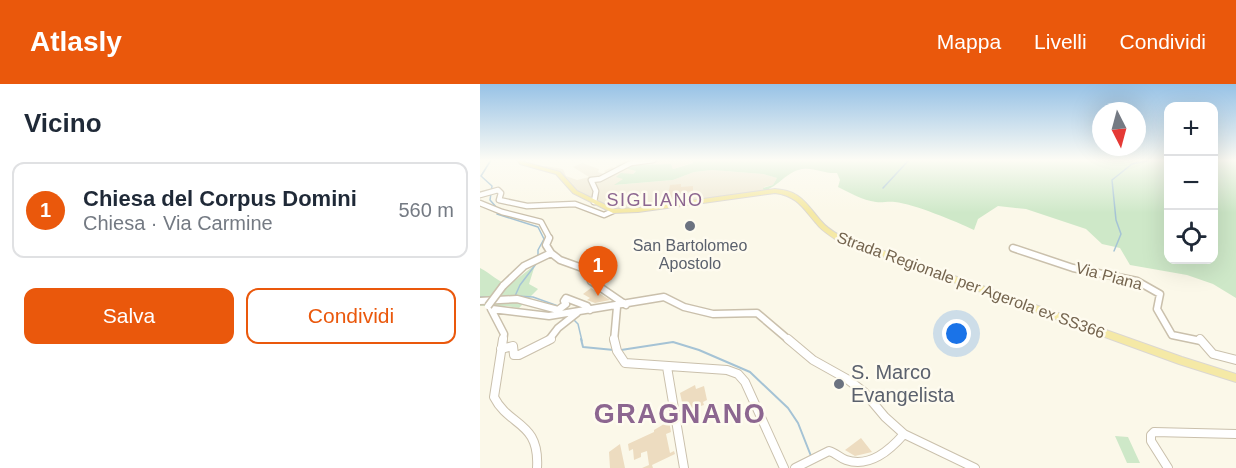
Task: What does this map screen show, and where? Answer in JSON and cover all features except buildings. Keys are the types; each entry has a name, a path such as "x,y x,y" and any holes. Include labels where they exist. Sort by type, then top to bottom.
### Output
{"main road":[{"name":"Strada Regionale per Agerola ex SS366","path":"562,178 575,192 613,211 638,210 775,191 790,193 799,198 823,230 837,237 1236,379"}],"street":[{"path":"594,202 596,191 591,180 602,178"},
{"path":"480,195 500,190 499,201 518,206 580,204 602,215 608,215 613,211"},
{"path":"482,205 500,213 524,216 541,222 548,232 546,245 548,254"},
{"name":"Via Piana","path":"1013,248 1094,273 1136,281 1156,290 1160,294 1157,309 1172,335 1200,339 1213,354 1236,360"},
{"path":"490,307 503,286 528,263 548,254"},
{"path":"548,254 599,274 591,281 626,305"},
{"path":"490,307 532,316 617,307 664,297 684,306 713,314 757,313 813,360 847,379 865,393 885,417 904,434 975,468"},
{"path":"562,312 566,298 587,306 590,310"},
{"path":"480,302 517,299 562,312"},
{"path":"490,307 504,331 494,397 497,403 529,430 534,438 538,458 537,468"},
{"path":"617,307 613,333 619,355 625,363 727,370 738,374 745,382 784,468"},
{"path":"497,318 507,310"},
{"path":"501,349 513,346 514,355 519,355 551,339 561,325 579,312"},
{"path":"667,367 684,468"},
{"path":"1168,468 1150,441 1154,432 1236,434"},
{"path":"795,468 833,451 856,466 871,467 879,463 904,434"}],"shaded area":[{"path":"564,178 577,180 627,178 615,185 678,178 777,178 773,185 764,187 764,191 620,209 608,207 574,190"}],"green space":[{"path":"619,178 678,178 673,180 614,185 623,179"},
{"path":"777,178 785,178 764,191 763,188 773,185"},
{"path":"839,178 1164,178 1164,264 1218,264 1218,178 1236,178 1236,298 1213,284 1187,275 1130,265 1120,248 1102,244 1086,229 1026,209 998,206 978,219 974,230 913,206 866,200 838,187"},
{"path":"535,265 529,284 538,289 519,308 480,306 480,268 509,285"},
{"path":"1115,436 1128,437 1140,463 1127,463"}],"waterway":[{"path":"483,178 492,186 490,200 497,208"},
{"path":"883,188 892,178"},
{"path":"1114,251 1121,234 1116,220 1112,180 1115,178"},
{"path":"497,214 538,227 544,239 538,250 538,257"},
{"path":"515,296 520,285 536,264"},
{"path":"517,296 533,297 558,306"},
{"path":"480,297 491,297"},
{"path":"574,320 578,324 582,341"},
{"path":"581,339 583,347 614,350"},
{"path":"621,350 673,342 699,350 750,372 788,408 798,423 811,456"}],"place":[{"name":"San Bartolomeo Apostolo","path":"690,226"},
{"name":"Chiesa del Corpus Domini","path":"598,296"},
{"name":"S. Marco Evangelista","path":"839,384"}],"district":[{"name":"SIGLIANO","path":"655,200"},
{"name":"GRAGNANO","path":"680,414"}]}
